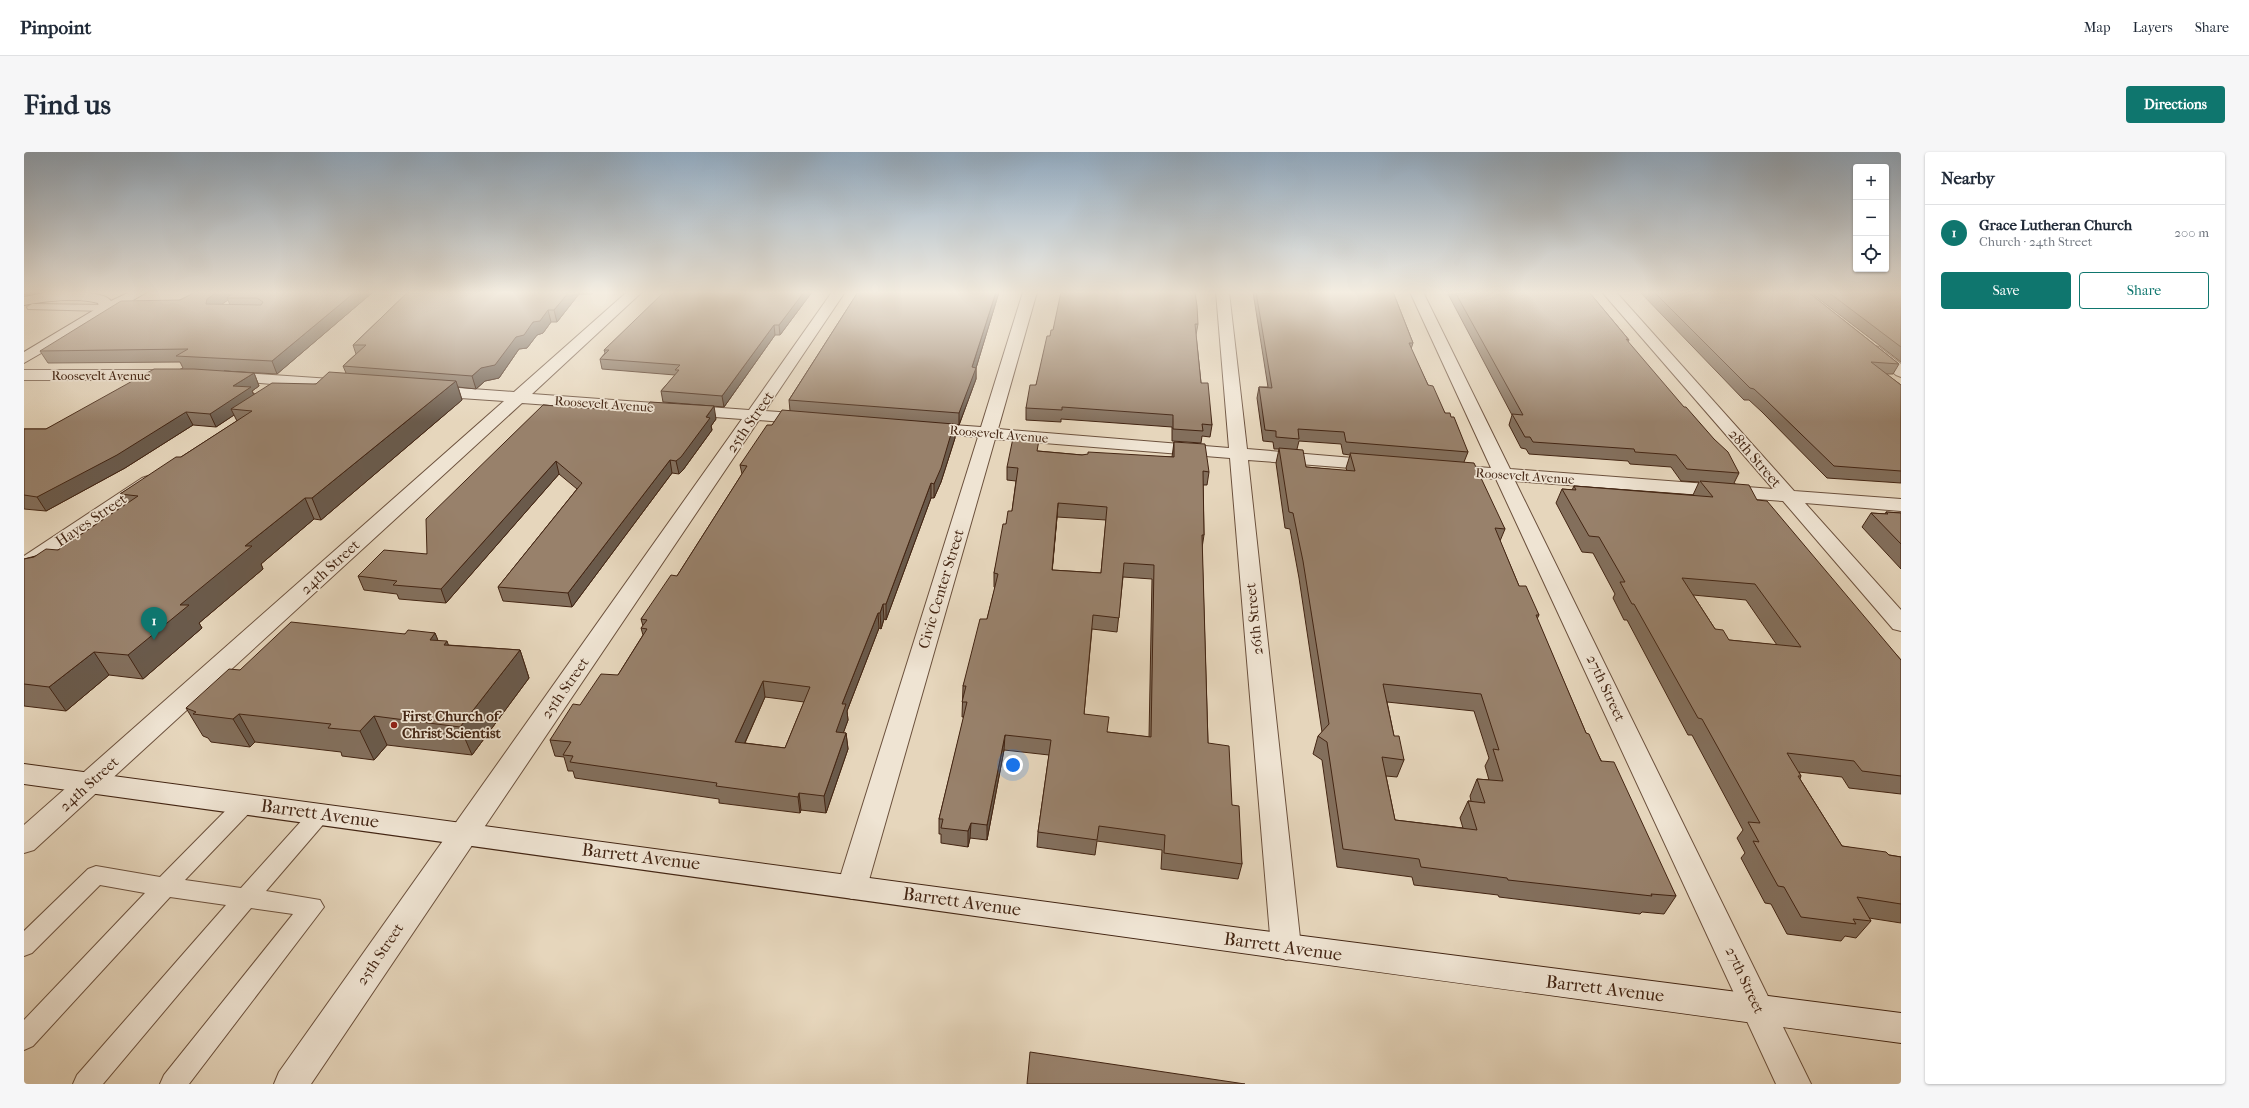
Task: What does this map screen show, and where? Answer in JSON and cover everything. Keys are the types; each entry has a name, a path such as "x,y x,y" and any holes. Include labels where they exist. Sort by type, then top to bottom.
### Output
{"street":[{"path":"24,358 62,335"},
{"name":"24th Street","path":"24,842 587,335"},
{"name":"25th Street","path":"291,1084 809,335"},
{"name":"Civic Center Street","path":"852,887 1017,335"},
{"name":"26th Street","path":"1227,335 1237,454 1286,947"},
{"name":"27th Street","path":"1437,335 1794,1084"},
{"name":"28th Street","path":"1647,335 1901,624"},
{"path":"1865,343 1901,372"},
{"name":"Roosevelt Avenue","path":"24,375 200,375 361,386"},
{"path":"271,399 298,382"},
{"name":"Roosevelt Avenue","path":"417,390 825,420"},
{"name":"Roosevelt Avenue","path":"911,427 1394,466"},
{"name":"Roosevelt Avenue","path":"1433,469 1901,505"},
{"name":"Hayes Street","path":"24,565 161,473"},
{"name":"Barrett Avenue","path":"24,774 1286,947 1901,1028"}],"lane":[{"path":"24,1038 245,804"},
{"path":"86,1084 320,814"},
{"path":"24,946 96,875 165,887 312,907 173,1084"}],"building":[{"path":"65,335 303,335 272,361 176,356 188,349 40,351"},
{"path":"363,335 522,335 516,337 495,365 481,368 472,376 343,366 366,345 353,345"},
{"path":"619,335 766,335 722,396 661,391 679,370 675,370 680,365 600,359 609,350 604,350"},
{"path":"830,335 982,335 972,367 976,368 959,413 789,400"},
{"path":"1196,335 1201,383 1208,383 1212,425 1202,424 1203,431 1173,429 1173,415 1062,407 1062,410 1026,408 1030,385 1036,385 1047,336"},
{"path":"1263,335 1410,335 1413,343 1409,343 1428,385 1433,386 1445,413 1450,413 1451,417 1454,417 1468,452 1346,442 1344,432 1298,429 1299,439 1276,437 1276,431 1265,430 1259,387 1272,388"},
{"path":"1479,335 1625,335 1629,340 1626,339 1684,407 1686,407 1714,439 1728,452 1739,473 1687,469 1676,455 1635,452 1634,449 1533,442 1530,437 1525,437 1512,414 1523,415"},
{"path":"1697,335 1863,335 1899,364 1871,362 1901,385 1901,471 1834,466 1767,401 1754,389 1750,388"},
{"path":"1886,335 1901,335 1901,347"},
{"path":"154,369 194,369 254,373 233,386 251,387 210,414 186,412 117,455 37,497 24,495 24,429 46,429"},
{"path":"329,372 456,381 312,498 305,498 245,546 252,546 180,605 189,605 128,655 94,652 49,687 24,684 24,559 34,557 46,549 58,550 138,496 120,494 176,457 181,457 252,411 231,409 272,383 316,384"},
{"path":"650,402 714,406 706,417 710,418 681,457 676,461 670,460 568,593 498,587 582,483 556,461 441,589 393,585 397,581 358,576 384,550 427,554 426,519 543,405 642,412"},
{"path":"782,410 954,424 941,468 934,484 931,483 886,604 883,604 880,613 878,613 842,704 846,704 836,732 846,733 824,796 799,793 798,797 716,786 717,783 570,762 573,756 563,755 571,742 550,740 573,704 580,705 601,674 618,675 647,629 641,628 647,620 641,619 671,575 677,576 747,466 740,465 767,425 772,425","holes":["763,681 810,687 785,748 735,742"]},
{"path":"1013,438 1039,440 1037,451 1082,455 1088,454 1088,452 1174,457 1174,442 1205,444 1209,472 1203,471 1204,535 1202,535 1208,743 1229,746 1232,805 1239,806 1242,864 1164,853 1165,835 1099,826 1097,840 1038,832 1051,740 1005,735 987,825 971,823 968,831 941,828 943,819 939,819 967,702 962,702 966,686 963,686 980,619 987,619 998,574 994,573 1003,524 1006,524 1008,511 1012,511 1018,468 1007,467","holes":["1058,503 1107,507 1101,573 1052,570","1124,563 1154,565 1151,737 1107,732 1109,717 1084,714 1093,615 1119,618"]},
{"path":"1279,448 1303,450 1306,467 1355,471 1350,453 1474,463 1505,529 1495,528 1519,586 1526,586 1539,615 1536,615 1586,733 1589,734 1601,761 1614,762 1676,896 1651,894 1652,896 1508,880 1507,878 1421,867 1419,859 1343,849 1327,742 1318,736 1329,724 1303,561 1293,513 1289,512","holes":["1383,684 1481,694 1499,750 1493,749 1503,781 1477,779 1485,803 1468,801 1477,830 1395,820 1382,757 1404,760 1399,736 1394,736"]},
{"path":"1700,481 1749,485 1757,500 1767,501 1901,660 1901,776 1862,771 1854,761 1787,753 1801,776 1798,776 1842,846 1886,852 1889,855 1901,857 1901,904 1857,897 1871,921 1853,919 1856,924 1801,917 1784,887 1778,886 1753,841 1759,842 1748,822 1760,823 1702,719 1698,718 1634,604 1632,604 1620,582 1625,582 1599,537 1589,536 1562,489 1576,490 1574,486 1713,497","holes":["1682,578 1755,584 1801,647 1729,640 1723,630 1715,629"]},
{"path":"1886,512 1901,513 1901,544 1871,513 1888,514"},
{"path":"291,622 405,634 408,630 435,633 430,640 447,641 444,645 520,650 460,727 374,716 360,731 328,728 331,724 239,714 233,719 193,714 196,712 186,708 229,669 240,670"},
{"path":"1030,1052 1245,1084 1027,1084"}],"place":[{"name":"Grace Lutheran Church","path":"154,640"},
{"name":"First Church of Christ Scientist","path":"394,725"}]}
